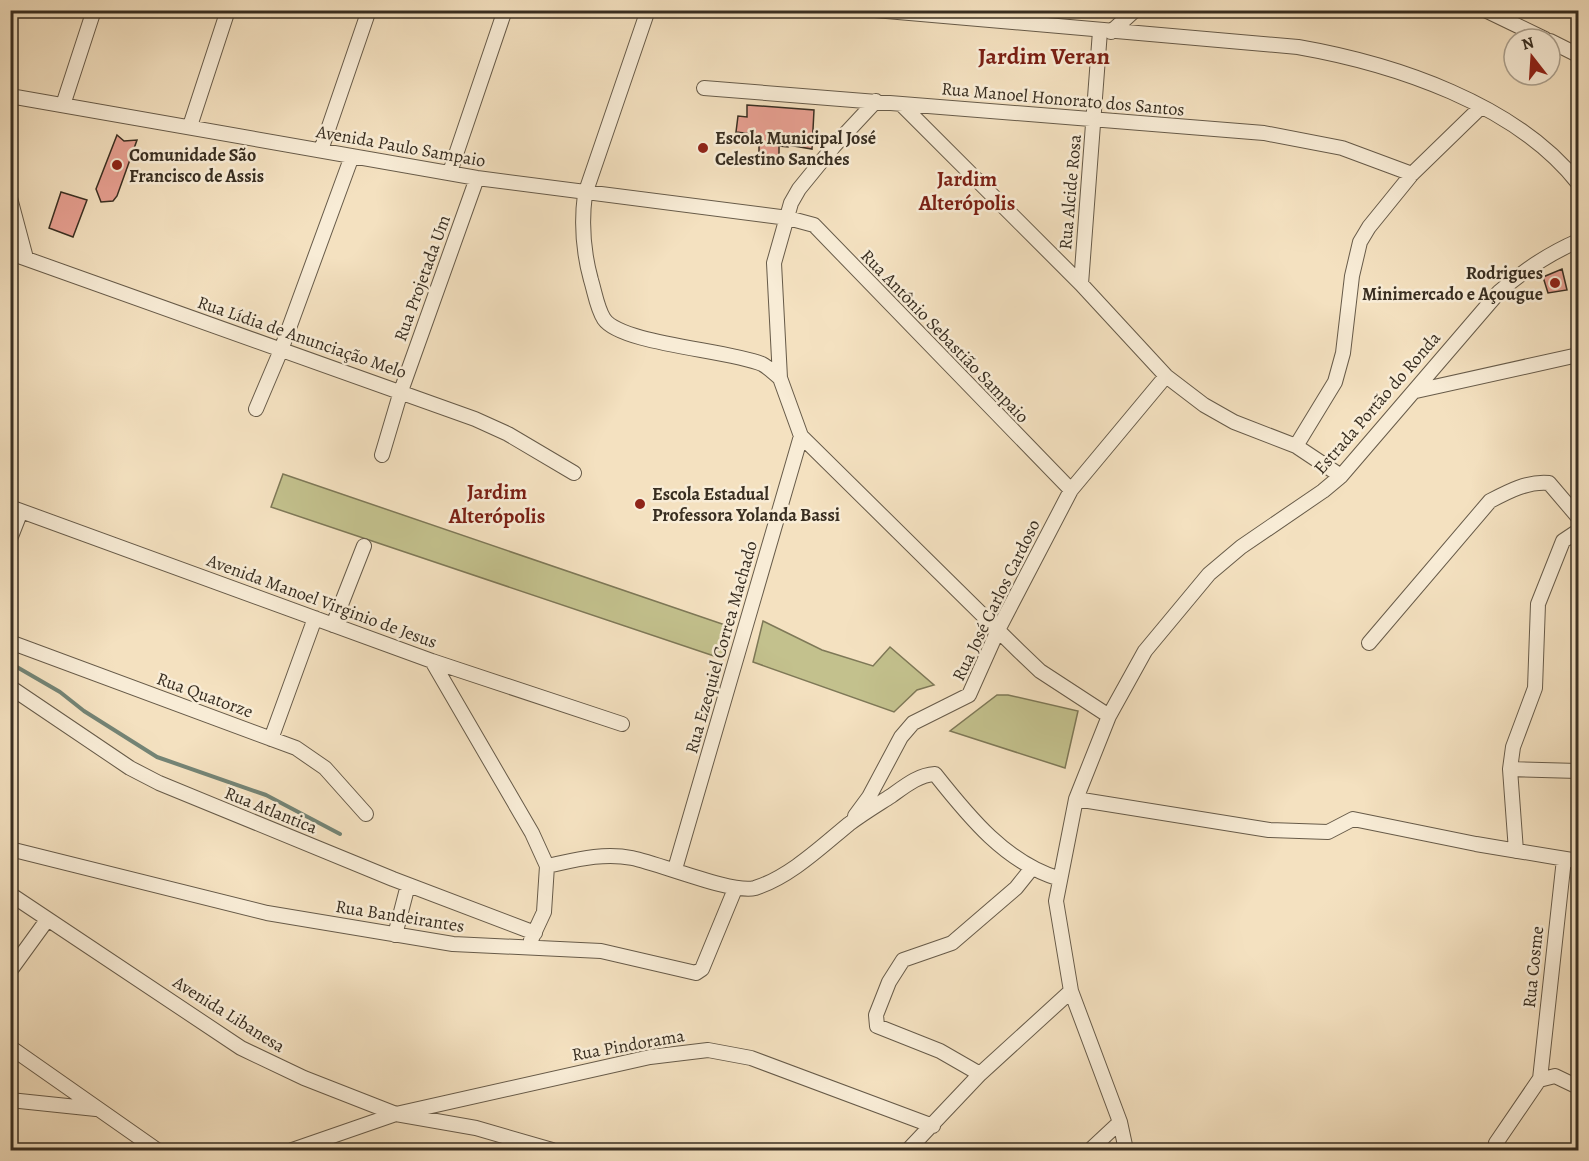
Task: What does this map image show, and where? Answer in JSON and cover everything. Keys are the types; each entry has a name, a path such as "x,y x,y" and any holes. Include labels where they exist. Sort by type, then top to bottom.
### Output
{"street":[{"path":"63,105 94,10"},
{"path":"190,126 228,10"},
{"path":"321,150 369,10"},
{"path":"450,172 505,10"},
{"path":"648,10 585,194 582,219 584,243 599,308 605,320 613,327 633,335 763,364 780,378"},
{"path":"875,10 1105,32 1298,47 1348,56 1414,77 1481,107 1530,135 1553,155 1578,183"},
{"path":"1105,32 1135,10"},
{"path":"1485,10 1520,27"},
{"name":"Rua Alcide Rosa","path":"1081,284 1094,120 1105,32"},
{"path":"1562,48 1578,55"},
{"name":"Rua Manoel Honorato dos Santos","path":"704,88 1305,139 1342,148 1412,174"},
{"name":"Avenida Paulo Sampaio","path":"10,96 477,178 585,194 788,218"},
{"path":"876,102 807,178 791,203 774,263 780,378 801,436 1040,671 1109,716"},
{"path":"901,104 1081,284 1166,376 1204,405 1234,422 1296,446 1341,476"},
{"path":"1296,446 1335,382 1343,353 1352,276 1360,242 1369,227 1412,174 1481,107"},
{"path":"256,408 281,350 352,156"},
{"name":"Rua Projetada Um","path":"382,455 401,391 477,178"},
{"path":"10,198 26,258"},
{"name":"Rua Antônio Sebastião Sampaio","path":"788,218 814,225 1071,490"},
{"name":"Estrada Portão do Ronda","path":"1126,1150 1120,1122 1071,991 1056,901 1076,799 1109,716 1146,651 1209,574 1241,547 1323,491 1341,476 1416,391 1498,292 1523,270 1549,254 1578,242"},
{"name":"Rua Lídia de Anunciação Melo","path":"10,252 401,391 508,434 574,473"},
{"path":"1416,391 1578,355"},
{"name":"Rua José Carlos Cardoso","path":"849,824 869,797 901,737 913,723 969,695 998,630 1071,490 1166,376"},
{"name":"Rua Ezequiel Correa Machado","path":"675,869 801,436"},
{"path":"1369,643 1490,501 1509,491 1538,482 1549,483 1578,517"},
{"path":"10,539 16,509"},
{"name":"Avenida Manoel Virginio de Jesus","path":"16,509 432,661 622,724"},
{"path":"1516,851 1510,769 1513,747 1535,688 1538,604 1563,541 1578,531"},
{"path":"333,625 364,546"},
{"path":"272,739 315,618"},
{"name":"Rua Quatorze","path":"10,642 296,748 325,768 366,814"},
{"path":"432,661 532,833 547,866 544,912 526,947"},
{"name":"Rua Atlantica","path":"10,687 130,768 213,806 408,885 535,933"},
{"path":"1510,769 1578,771"},
{"path":"547,866 591,857 613,856 675,869 735,889 756,888 774,879 849,824 918,778 935,774 981,829 999,846 1032,868 1060,879"},
{"path":"1076,799 1279,831 1328,832 1353,819 1578,861"},
{"name":"Rua Bandeirantes","path":"10,849 267,913 453,944 602,951 696,973 702,969 735,889"},
{"name":"Rua Cosme","path":"1536,1083 1564,859"},
{"path":"980,1074 940,1051 878,1026 876,1015 889,982 903,960 952,944 1016,888 1032,868"},
{"path":"395,935 408,885"},
{"name":"Avenida Libanesa","path":"10,894 241,1048 304,1078 396,1114 476,1128 552,1150"},
{"path":"10,971 47,920"},
{"path":"908,1150 980,1074 1071,991"},
{"path":"10,1047 157,1150"},
{"name":"Rua Pindorama","path":"292,1150 396,1114 650,1057 708,1050 751,1059 933,1126"},
{"path":"1496,1143 1536,1083 1555,1076 1578,1087"},
{"path":"10,1100 98,1109"},
{"path":"1090,1150 1120,1122"}],"shaded area":[{"path":"283,474 731,627 723,659 271,507"},
{"path":"763,621 822,650 873,666 890,647 934,685 917,690 894,712 753,662"},
{"path":"997,695 1008,695 1078,711 1065,768 950,731"}],"building":[{"path":"747,105 814,110 812,149 788,145 788,147 779,146 779,159 759,157 759,144 752,142 752,134 736,132 738,116 747,117"},
{"name":"Comunidade São Francisco de Assis","path":"117,135 124,141 137,140 117,196 113,201 101,202 96,189"},
{"path":"61,192 87,200 73,237 49,228"},
{"name":"Rodrigues Minimercado e Açougue","path":"1562,269 1567,290 1548,293 1543,277"}],"waterway":[{"path":"10,663 60,692 84,711 157,757 266,795 340,834"}],"place":[{"name":"Escola Municipal José Celestino Sanches","path":"703,148"},
{"name":"Comunidade São Francisco de Assis","path":"117,165"},
{"name":"Rodrigues Minimercado e Açougue","path":"1555,283"},
{"name":"Escola Estadual Professora Yolanda Bassi","path":"640,504"}],"district":[{"name":"Jardim Veran","path":"1044,56"},
{"name":"Jardim Alterópolis","path":"967,191"},
{"name":"Jardim Alterópolis","path":"497,504"}]}
